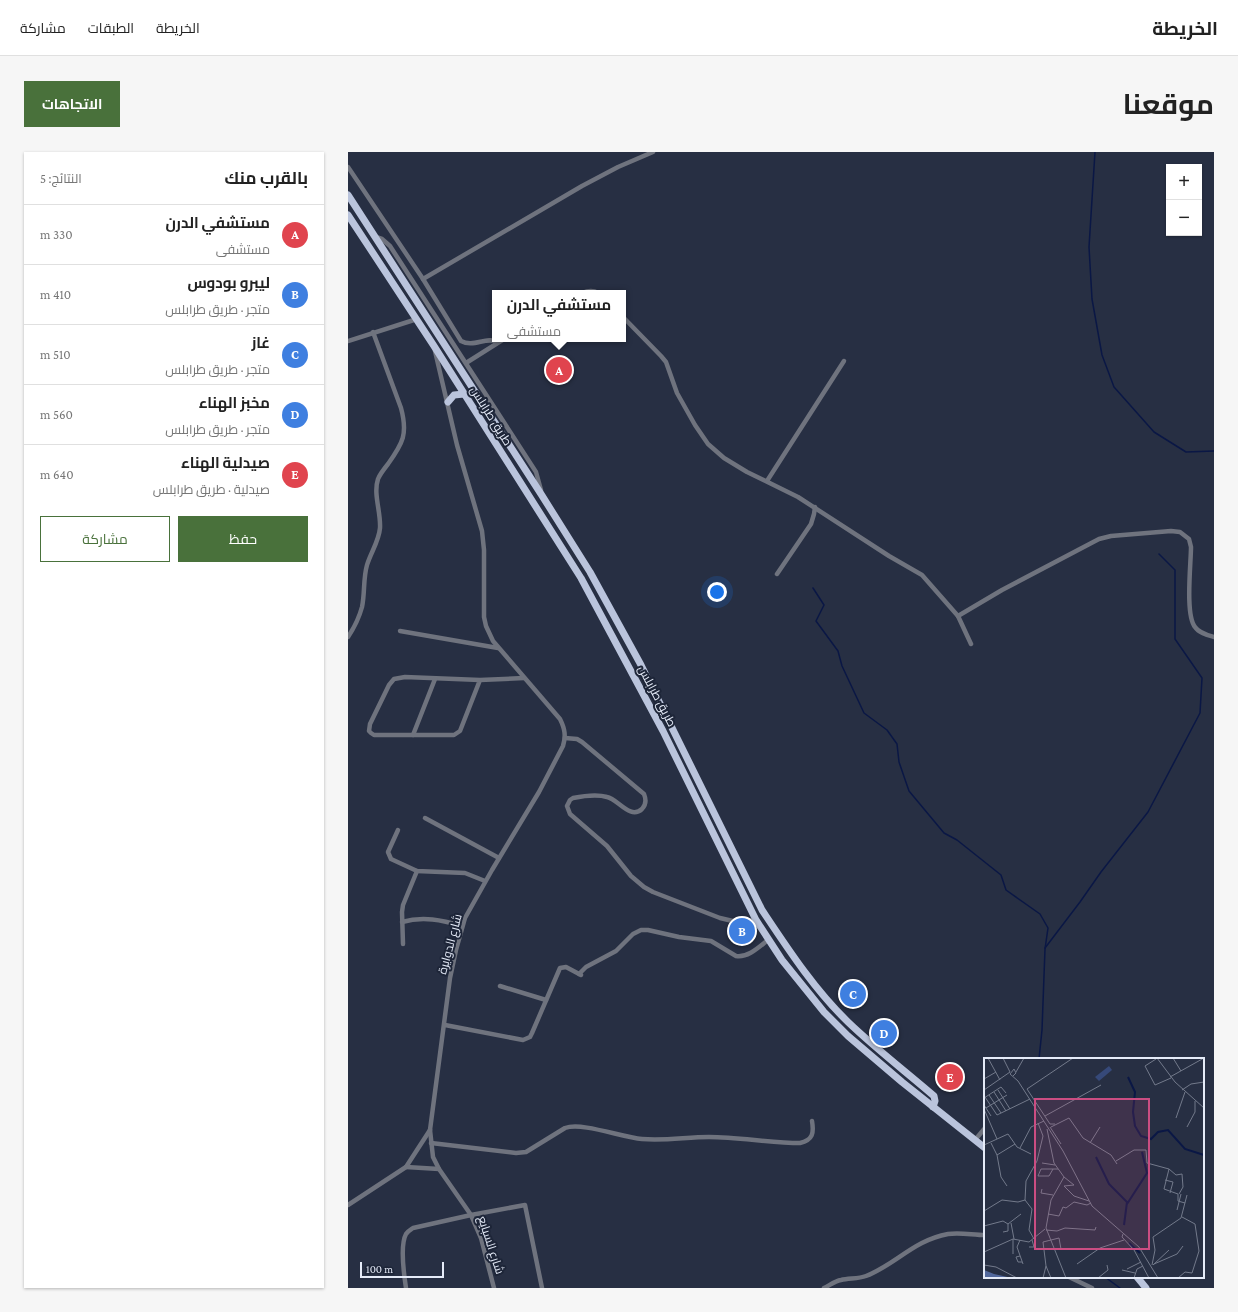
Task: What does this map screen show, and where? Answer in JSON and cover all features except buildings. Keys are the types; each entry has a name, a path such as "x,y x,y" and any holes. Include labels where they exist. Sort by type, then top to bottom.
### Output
{"highway":[{"path":"348,195 542,494 590,572 641,665 766,916 786,948 826,998 847,1021 934,1096 935,1101 933,1107"},
{"name":"طريق طرابلس","path":"348,215 434,346 581,578 663,731 756,920 768,940 824,1012 848,1036 902,1082 984,1147"},
{"path":"448,402 454,395 464,394"},
{"path":"1138,1278 1146,1288"}],"street":[{"path":"423,279 582,186 618,167 653,152"},
{"path":"348,166 423,279 461,341 470,344 492,341"},
{"path":"375,237 382,239 390,246 536,472 542,494"},
{"path":"348,341 416,319"},
{"path":"626,320 662,356 666,362 677,393 695,425 708,444 724,458 815,507 889,556 922,575 958,616 971,644"},
{"path":"348,637 354,628 362,607 365,574 378,536 380,518 377,490 378,478 399,449 405,434 404,418 401,408 373,332"},
{"path":"466,363 498,342"},
{"path":"434,346 457,445 482,531 484,550 484,617 489,634 498,648 560,720 565,732 565,738 577,739 582,742 644,794 646,798 644,806 639,811 634,812 626,810 612,798 604,796 573,798 567,806 570,814 607,846 631,876 652,892 720,918 737,922 756,920"},
{"path":"767,481 844,361"},
{"path":"777,574 811,524 815,507"},
{"path":"958,616 1002,590 1099,539 1111,536 1180,532 1189,539 1191,546 1189,610 1191,621 1199,631 1214,637"},
{"path":"400,631 498,648"},
{"path":"480,680 461,727 457,733 449,736 371,734 369,728 389,685 394,679 405,677 480,680 524,678"},
{"path":"413,735 435,679"},
{"name":"شارع الدوايرة","path":"430,1130 450,978 462,926 485,881 539,792 564,746 565,738"},
{"path":"425,818 499,858"},
{"path":"398,830 388,852 391,859 417,871 465,873 485,881"},
{"path":"403,944 403,905 417,871"},
{"path":"402,922 410,919 438,919 462,926"},
{"path":"445,1025 523,1040 526,1039 532,1033 560,968 566,968 580,975 586,967 616,951 633,934 641,930 711,941 736,956 748,954 768,940"},
{"path":"500,986 546,1000"},
{"path":"431,1143 516,1153 526,1152 565,1128 571,1126 579,1126 621,1136 643,1139 663,1140 696,1137 721,1137 800,1143 808,1140 812,1136 812,1121"},
{"path":"975,1140 984,1129"},
{"path":"348,1205 406,1166 430,1130"},
{"name":"شارع السبايع","path":"430,1130 433,1157 439,1169 471,1215 481,1238 494,1288"},
{"path":"406,1166 439,1169"},
{"path":"406,1288 403,1247 404,1238 408,1231 413,1228 471,1215 525,1205 542,1288"},
{"path":"824,1288 842,1280 865,1276 878,1270 911,1248 940,1236 949,1234 984,1235"},
{"path":"1071,1278 1092,1288"}],"waterway":[{"path":"1095,152 1089,247 1092,299 1102,355 1114,387 1154,432 1186,452 1214,451"},
{"path":"1045,948 1101,872 1148,812 1200,713 1202,678 1175,639 1175,570 1159,554"},
{"path":"813,588 824,605 816,621 838,651 842,666 864,713 887,730 897,744 899,762 909,791 944,833 957,840 1001,875 1006,890 1040,914 1048,928 1045,949 1042,1030 1039,1058"},
{"path":"1106,1278 1120,1288"}],"place":[{"name":"مستشفي الدرن","path":"559,370"},
{"name":"ليبرو بودوس","path":"742,931"},
{"name":"غاز","path":"853,994"},
{"name":"مخبز الهناء","path":"884,1033"},
{"name":"صيدلية الهناء","path":"950,1077"}]}
